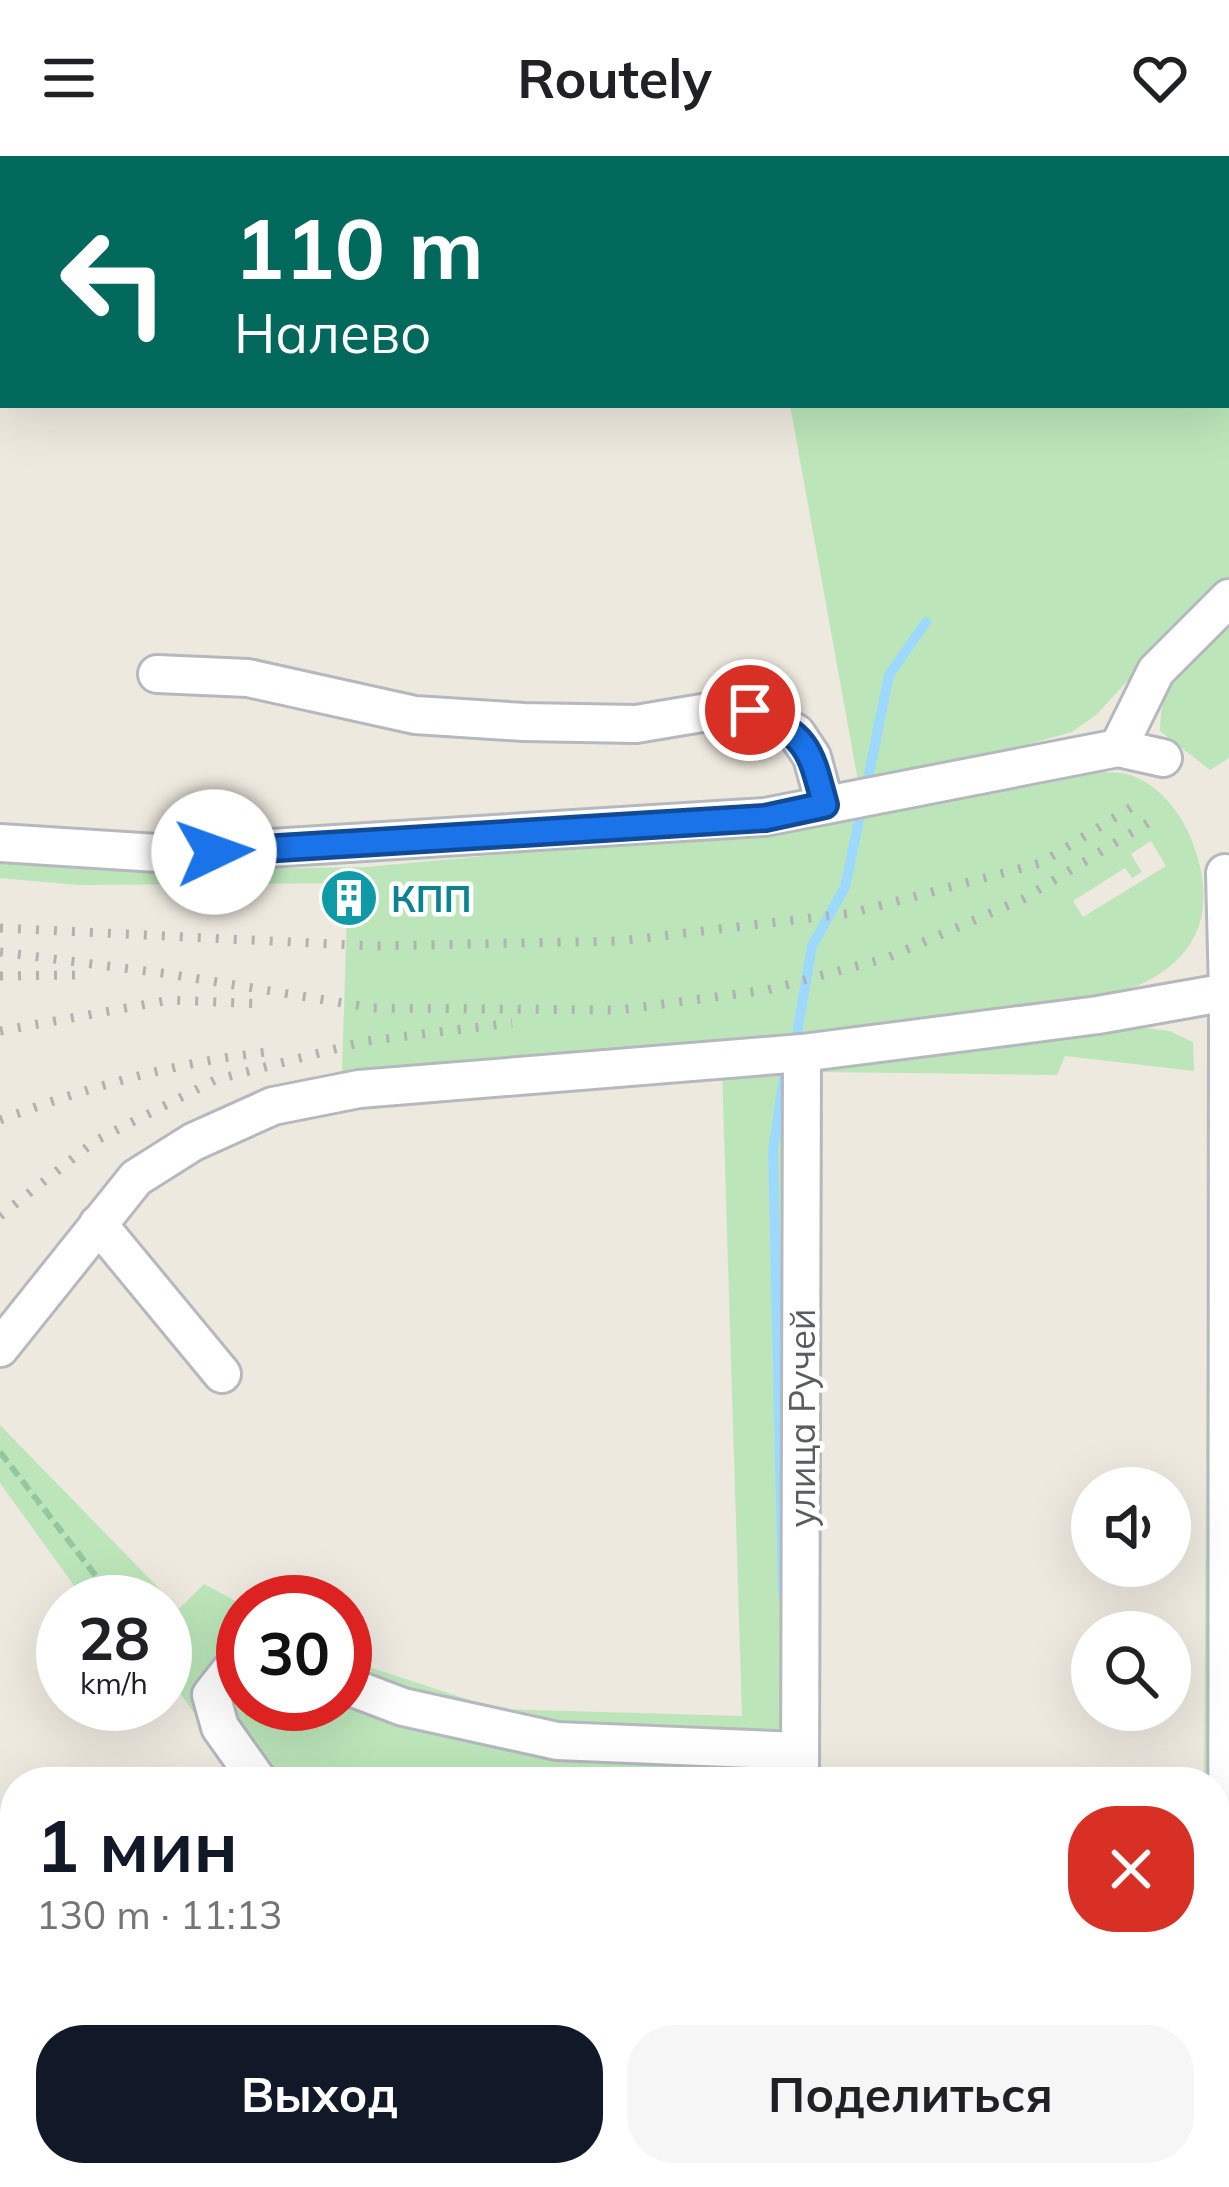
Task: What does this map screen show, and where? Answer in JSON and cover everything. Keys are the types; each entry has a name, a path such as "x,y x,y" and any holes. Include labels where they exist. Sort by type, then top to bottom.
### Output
{"street":[{"path":"1118,748 1156,671 1229,598"},
{"path":"157,674 248,678 415,716 637,724 726,709 750,710 796,733 812,757 825,805"},
{"path":"0,843 173,854 765,818 1118,748 1163,758"},
{"path":"1225,873 1228,1767"},
{"path":"0,1348 136,1178 193,1142 273,1106 359,1089 802,1053 1098,1016 1228,992"},
{"name":"улица Ручей","path":"800,1767 802,1053"},
{"path":"98,1224 222,1374"},
{"path":"372,1695 557,1741 800,1767"},
{"path":"223,1731 248,1767"}],"path":[{"path":"0,1452 95,1575"},
{"path":"1154,2187 1194,2187"}],"green space":[{"path":"791,408 1229,408 1229,586 1144,663 1097,714 1072,732 968,761 858,781"},
{"path":"1229,616 1229,758 1210,770 1160,731 1162,710 1180,666"},
{"path":"1082,772 1127,774 1157,790 1190,836 1204,896 1200,922 1175,962 1153,978 1074,1004 769,1044 300,1084 342,1071 347,912 364,912 365,883 77,885 0,878 0,859 176,870 366,867 777,829","holes":["1151,841 1166,866 1083,917 1073,901 1125,868 1132,878 1142,872 1131,854"]},
{"path":"1139,1027 1169,1031 1193,1042 1194,1071 1065,1056 1057,1075 822,1072 817,1767 818,1070 844,1058"},
{"path":"1209,1044 1214,1048 1214,1767 1204,1767"},
{"path":"793,1063 790,1738 556,1730 372,1682 372,1668 497,1709 742,1716 722,1070"},
{"path":"0,1425 146,1575 66,1575 0,1483"},
{"path":"204,1584 216,1590 216,1709 206,1730 192,1710 192,1596"},
{"path":"372,1708 752,1757 767,1767 264,1767 243,1731 372,1731"}],"waterway":[{"path":"866,788 889,675 926,622"},
{"path":"795,1045 812,946 845,887 862,806"},
{"path":"783,1594 773,1151 786,1062"}],"railway":[{"path":"0,928 374,946 620,941 852,913 1041,863 1135,805"},
{"path":"0,952 373,1008 619,1010 767,990 887,958 1023,899 1151,821"},
{"path":"0,976 79,975"},
{"path":"0,1031 170,1000 265,1004"},
{"path":"0,1216 95,1141 215,1080 366,1041 512,1023"},
{"path":"0,1120 136,1076 276,1051"}],"place":[{"name":"КПП","path":"349,898"}],"route":[{"path":"214,852 765,818 825,805 812,757 796,733 750,710"}]}
